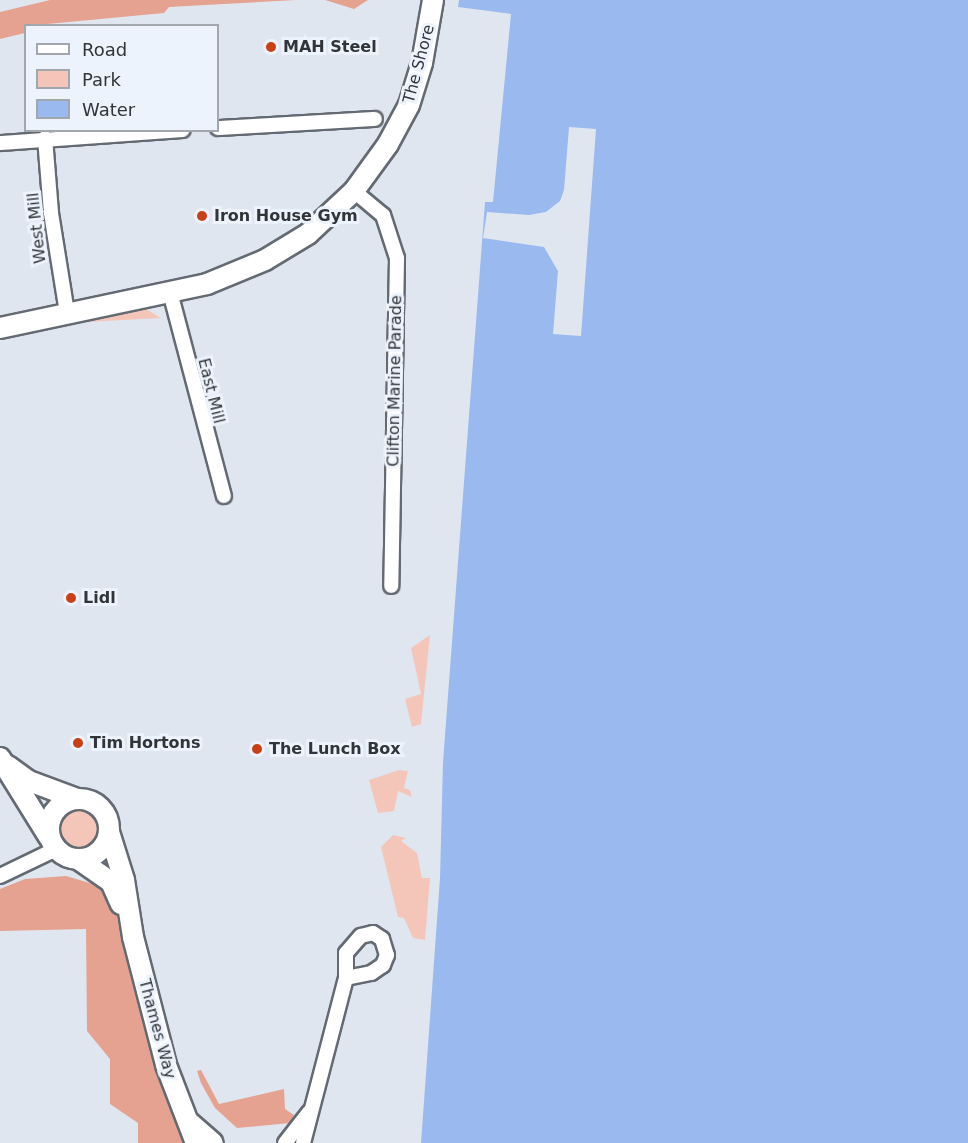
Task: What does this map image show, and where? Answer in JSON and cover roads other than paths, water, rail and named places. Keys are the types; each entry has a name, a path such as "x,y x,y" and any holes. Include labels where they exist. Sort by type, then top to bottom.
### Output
{"street":[{"name":"The Shore","path":"354,191 380,156 409,105 422,63 434,0"},
{"path":"219,128 375,119"},
{"path":"0,143 148,132"},
{"name":"West Mill","path":"45,138 52,223 68,313"},
{"path":"0,328 170,292 227,277 276,254 308,234 354,191"},
{"name":"Clifton Marine Parade","path":"354,191 383,215 397,258 391,586"},
{"name":"East Mill","path":"170,292 224,496"},
{"path":"2,760 29,781 101,808 109,832 95,854 78,859 53,843 2,760"},
{"path":"53,843 54,811 77,799"},
{"name":"Thames Way","path":"109,832 124,880 134,937 166,1065 196,1143"},
{"path":"0,876 53,843"},
{"name":"Thames Way","path":"78,859 111,882 134,937"},
{"path":"303,1143 346,978"},
{"path":"285,1143 313,1105"},
{"name":"Thames Way","path":"186,1119 213,1143"}],"water":[{"path":"459,0 968,0 968,1143 421,1143 440,878 443,762 485,202 493,202 511,14 458,7"}],"place":[{"name":"MAH Steel","path":"271,47"},
{"name":"Iron House Gym","path":"202,216"},
{"name":"Lidl","path":"71,598"},
{"name":"Tim Hortons","path":"78,743"},
{"name":"The Lunch Box","path":"257,749"}]}
